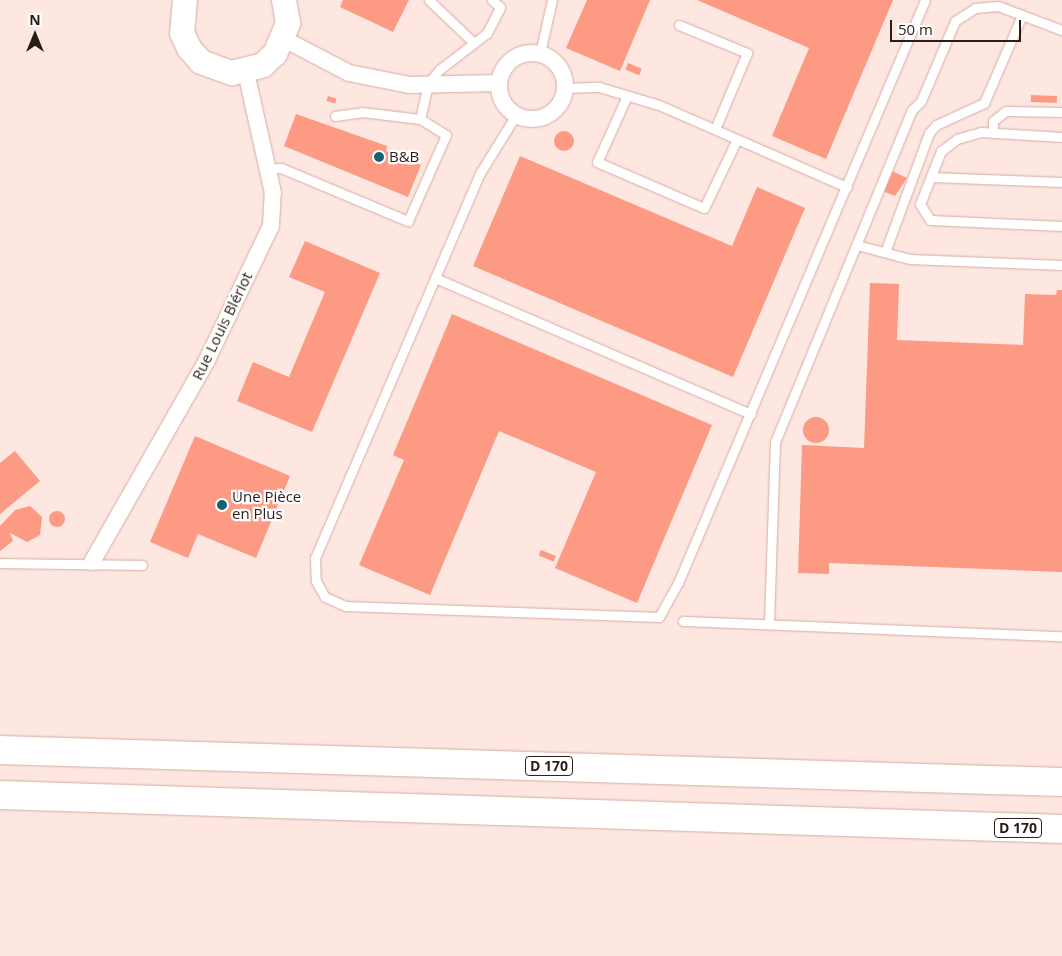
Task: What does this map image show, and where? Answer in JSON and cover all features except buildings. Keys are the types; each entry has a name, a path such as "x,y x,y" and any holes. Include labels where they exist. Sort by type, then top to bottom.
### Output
{"highway":[{"name":"D 170","path":"0,750 1062,782"},
{"name":"D 170","path":"0,795 1062,829"}],"street":[{"path":"185,0 182,33 189,48 214,69 246,72 269,60 284,39 288,23 284,0"},
{"path":"284,39 349,72 409,85 499,83"},
{"path":"540,53 562,70 565,88 559,106 544,117 516,115 503,101 499,83 513,59 540,53"},
{"name":"Rue Louis Blériot","path":"92,562 207,360 271,226 273,193 246,72"}],"lane":[{"path":"429,0 473,42"},
{"path":"420,119 428,84 473,42 487,33 502,4 492,0"},
{"path":"540,53 552,0"},
{"path":"516,115 480,174 435,278 315,558 316,580 326,597 345,606 660,617 678,583 751,414 926,0"},
{"path":"769,622 775,442 912,110 921,101 955,21 976,8 990,6 1022,15 1062,30"},
{"path":"885,252 929,133 984,103 1022,15"},
{"path":"679,24 747,53 715,129"},
{"path":"565,88 598,87 627,96 715,129 847,187"},
{"path":"627,96 597,162 704,208 737,139"},
{"path":"992,133 994,121 1006,111 1062,112"},
{"path":"267,169 281,168 408,221 446,135 420,119 362,112 335,116"},
{"path":"1062,137 992,133 967,135 946,145 920,204 930,220 1062,226"},
{"path":"931,177 1062,182"},
{"path":"857,245 910,259 1062,265"},
{"path":"435,278 751,414"},
{"path":"0,563 92,562 142,565"},
{"path":"683,621 769,622 1062,636"}],"place":[{"name":"B&B","path":"379,157"},
{"name":"Une Pièce en Plus","path":"222,505"}]}
